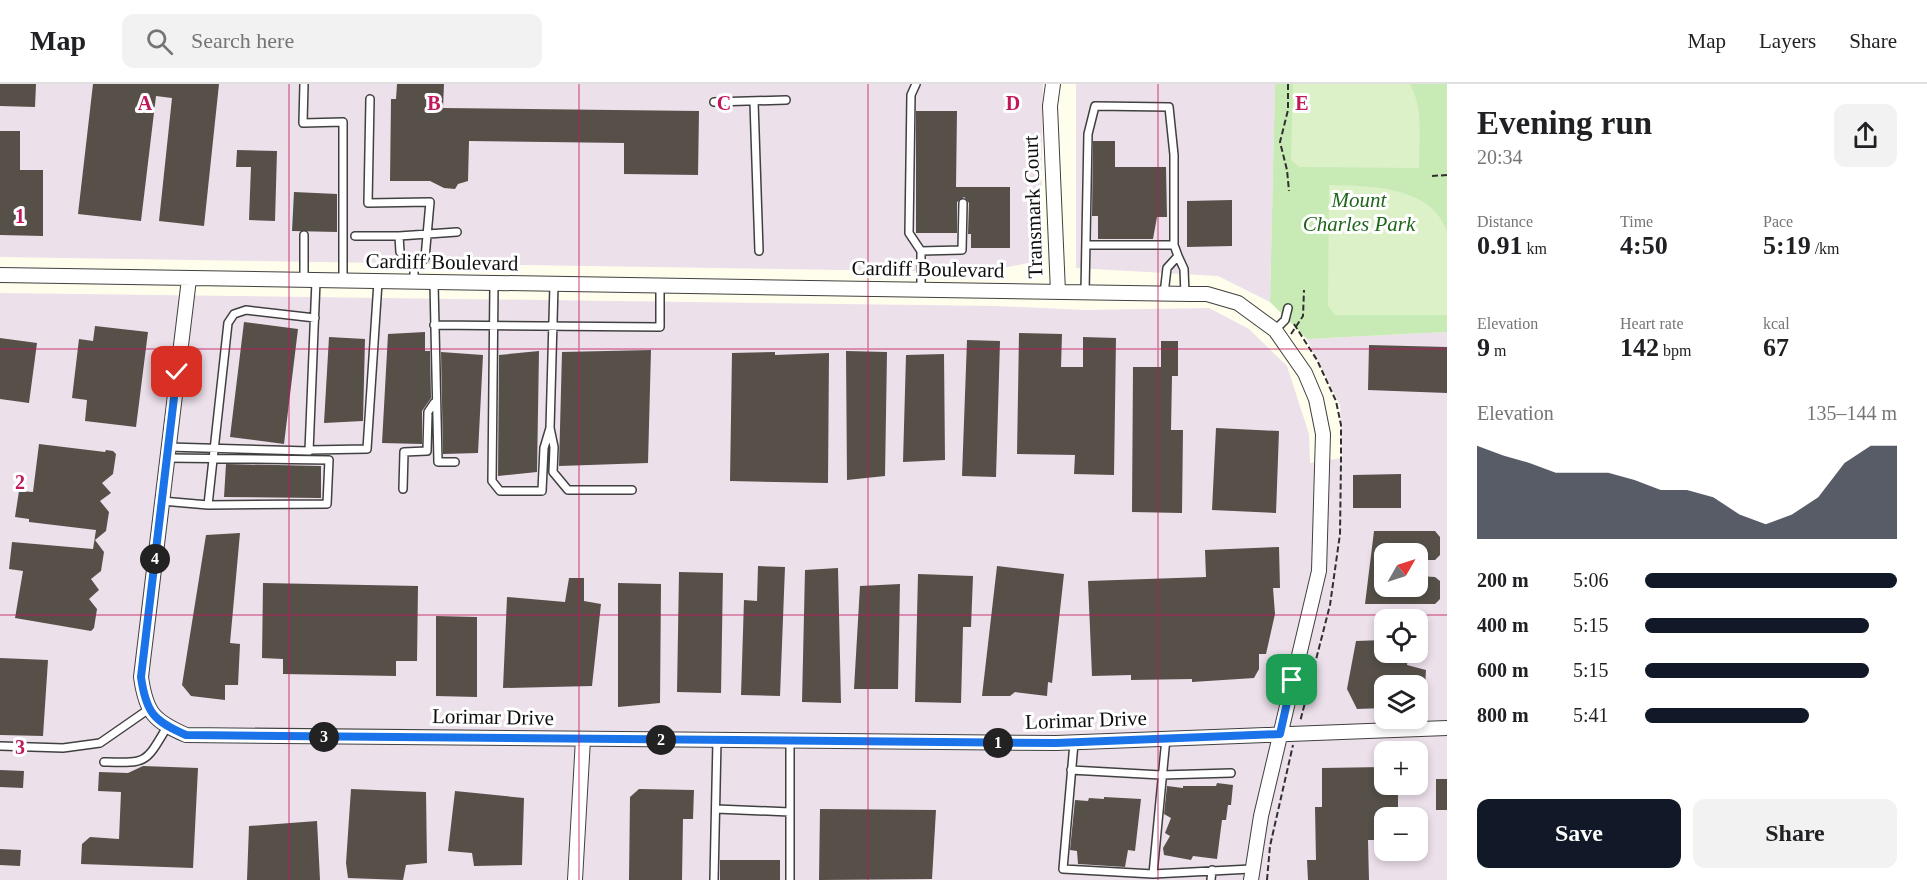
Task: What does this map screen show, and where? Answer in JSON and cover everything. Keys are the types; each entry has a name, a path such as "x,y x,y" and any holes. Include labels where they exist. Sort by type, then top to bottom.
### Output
{"street":[{"name":"Transmark Court","path":"1053,84 1050,106 1058,292"},
{"name":"Cardiff Boulevard","path":"0,275 344,282 378,282 414,276 434,283 1207,294 1238,303 1280,335 1312,388 1321,422 1322,526 1319,571 1280,734 1251,874"},
{"path":"148,709 141,677 189,279"},
{"name":"Lorimar Drive","path":"148,709 160,724 186,735 1074,743 1447,728"},
{"path":"575,880 583,739"}],"lane":[{"path":"304,84 303,123 343,122 344,282"},
{"path":"916,84 911,95 909,233 921,251 921,290"},
{"path":"370,99 368,203 430,202 425,258 414,276 400,252 399,236"},
{"path":"714,102 786,100"},
{"path":"754,102 759,251"},
{"path":"1085,292 1088,134 1095,106 1169,107 1174,155 1174,245 1184,269 1185,294"},
{"path":"921,251 962,250 963,204"},
{"path":"355,236 399,236 457,231"},
{"path":"304,235 315,318 309,450"},
{"path":"1086,245 1174,245"},
{"path":"1164,294 1167,268 1178,256"},
{"path":"168,452 214,448 367,449 378,282"},
{"path":"434,283 434,403 438,413 438,462 455,462"},
{"path":"494,284 492,481 500,491 542,490 544,448 550,428"},
{"path":"554,285 550,428 554,447 553,472 568,490 632,490"},
{"path":"434,325 660,327 660,286"},
{"path":"1280,335 1288,308"},
{"path":"208,504 228,323 234,314 246,310 315,318"},
{"path":"403,489 404,452 427,451 428,412 434,403"},
{"path":"162,501 208,504 327,504 329,460 213,459 168,452"},
{"path":"0,746 63,748 100,743 148,709"},
{"path":"104,762 136,763 144,760 151,754 167,727"},
{"path":"1153,874 1166,738"},
{"path":"714,880 717,740"},
{"path":"790,741 790,880"},
{"path":"1074,743 1063,869 1153,874 1212,870 1251,874"},
{"path":"1071,770 1161,775 1231,773"},
{"path":"716,809 790,812"},
{"path":"1211,880 1212,870"}],"path":[{"path":"1288,84 1288,110 1280,142 1289,191"},
{"path":"1432,176 1447,175"},
{"path":"1280,335 1295,329 1304,316 1304,290"},
{"path":"1288,308 1295,329 1317,360 1336,401 1341,424 1340,534 1330,605 1304,708"},
{"path":"1267,880 1270,846 1292,751"}],"shaded area":[{"path":"0,84 1043,84 1041,238 1038,261 993,270 906,271 0,257"},
{"path":"1076,84 1275,84 1270,302 1218,276 1076,268"},
{"path":"0,293 997,306 1085,310 1209,308 1249,329 1287,366 1309,434 1310,463 1342,458 1340,405 1307,339 1447,332 1447,880 0,880"}],"green space":[{"name":"Mount Charles Park","path":"1275,84 1447,84 1447,332 1307,339 1270,302"},
{"path":"1293,84 1410,84 1419,115 1419,168 1299,167 1291,160"},
{"path":"1329,185 1362,186 1397,191 1428,205 1439,217 1447,232 1447,315 1335,315 1328,306"}],"building":[{"path":"0,84 36,84 35,107 0,106"},
{"path":"93,84 219,84 204,226 159,221 172,98 156,96 141,221 78,214"},
{"path":"397,84 444,84 443,108 699,111 698,175 624,174 624,143 469,141 468,181 458,184 455,189 444,188 430,181 390,181 391,99 396,99"},
{"path":"916,111 957,111 956,187 1010,187 1010,248 971,248 971,234 968,234 969,203 964,197 957,202 957,233 916,233"},
{"path":"0,131 20,131 20,170 43,170 43,236 0,235"},
{"path":"1093,141 1115,141 1115,167 1166,167 1167,217 1157,217 1153,239 1098,239 1098,216 1092,216"},
{"path":"237,150 277,151 275,221 249,220 251,167 236,167"},
{"path":"294,192 337,194 337,232 292,231"},
{"path":"1232,200 1232,246 1187,247 1187,201"},
{"path":"244,322 298,329 284,444 230,437"},
{"path":"95,326 148,332 136,427 85,421 87,400 72,398 79,339 93,341"},
{"path":"425,332 425,351 430,351 431,398 422,411 422,444 382,443 388,334"},
{"path":"1019,333 1062,334 1061,367 1083,367 1083,337 1116,338 1114,475 1074,474 1075,455 1017,454"},
{"path":"329,337 365,339 363,421 324,423"},
{"path":"0,338 37,343 29,403 0,399"},
{"path":"967,340 1000,341 996,477 962,476"},
{"path":"1161,341 1178,341 1178,376 1172,376 1171,430 1183,430 1182,513 1132,512 1133,367 1161,367"},
{"path":"1369,345 1447,347 1447,393 1368,390"},
{"path":"651,350 648,463 559,466 562,352"},
{"path":"539,351 537,472 498,476 499,355"},
{"path":"846,351 887,352 885,476 847,480"},
{"path":"441,352 483,355 478,453 443,454"},
{"path":"775,352 775,355 829,353 828,483 730,481 732,353"},
{"path":"944,354 945,460 903,462 906,355"},
{"path":"1216,428 1279,431 1276,513 1212,510"},
{"path":"39,444 105,452 106,450 116,454 113,474 102,483 111,493 100,501 109,512 106,531 95,540 104,552 101,571 91,579 99,590 89,599 97,609 94,628 91,631 15,618 23,571 9,569 12,542 93,549 96,530 29,522 29,519 15,517 19,491 33,492"},
{"path":"226,464 321,466 321,498 224,497"},
{"path":"1401,474 1401,508 1353,508 1353,475"},
{"path":"1374,531 1435,531 1440,537 1440,555 1435,560 1428,560 1428,543 1374,543 1374,597 1428,597 1428,577 1435,577 1440,581 1440,599 1435,604 1365,604"},
{"path":"240,533 230,643 240,644 238,685 225,685 225,700 191,696 182,685 206,535"},
{"path":"1279,547 1280,588 1273,588 1275,614 1266,654 1259,654 1259,669 1254,678 1192,682 1192,679 1131,680 1131,675 1092,676 1088,581 1206,577 1205,550"},
{"path":"758,566 785,567 780,696 741,695 744,600 757,601"},
{"path":"997,566 1064,574 1052,683 1048,682 1047,696 1015,692 1010,696 982,696"},
{"path":"838,568 841,703 802,702 805,570"},
{"path":"679,572 723,573 721,693 677,692"},
{"path":"918,574 973,576 971,627 963,627 961,703 915,702"},
{"path":"569,578 584,578 584,601 601,604 592,686 503,688 507,597 565,602"},
{"path":"263,583 418,586 417,661 396,661 396,676 283,674 283,659 262,658"},
{"path":"618,583 661,584 660,703 618,707"},
{"path":"900,584 898,689 854,689 860,586"},
{"path":"436,616 477,617 477,697 436,696"},
{"path":"1374,640 1374,663 1407,663 1407,665 1426,670 1426,675 1374,675 1374,708 1357,709 1347,689 1356,641"},
{"path":"0,658 48,660 43,736 0,735"},
{"path":"143,766 198,768 193,868 81,864 82,844 90,837 119,839 121,792 98,791 99,772 128,773"},
{"path":"1374,767 1374,795 1398,795 1398,807 1374,807 1374,840 1368,840 1369,880 1308,880 1307,860 1316,860 1315,807 1322,807 1322,768"},
{"path":"0,770 24,771 23,788 0,787"},
{"path":"1436,779 1447,779 1447,810 1436,810"},
{"path":"1217,783 1233,785 1231,805 1228,805 1226,820 1222,820 1217,859 1193,856 1191,860 1164,855 1163,848 1170,836 1165,833 1171,818 1164,814 1167,786 1183,788 1183,786 1216,786"},
{"path":"351,789 426,792 427,863 406,865 403,880 348,878 346,863"},
{"path":"639,789 694,790 693,819 683,819 682,880 629,880 630,797"},
{"path":"455,791 524,798 522,865 474,866 472,853 448,851"},
{"path":"1104,797 1141,799 1135,851 1128,850 1125,867 1078,864 1077,851 1070,850 1075,800 1088,801 1089,798 1104,799"},
{"path":"820,809 936,810 932,879 819,880"},
{"path":"317,821 320,880 247,880 249,826"},
{"path":"0,849 21,850 20,866 0,865"},
{"path":"720,860 780,860 780,880 720,880"}],"route":[{"path":"177,372 141,677 142,690 148,709 160,724 186,735 1056,743 1280,734 1292,680"}]}
